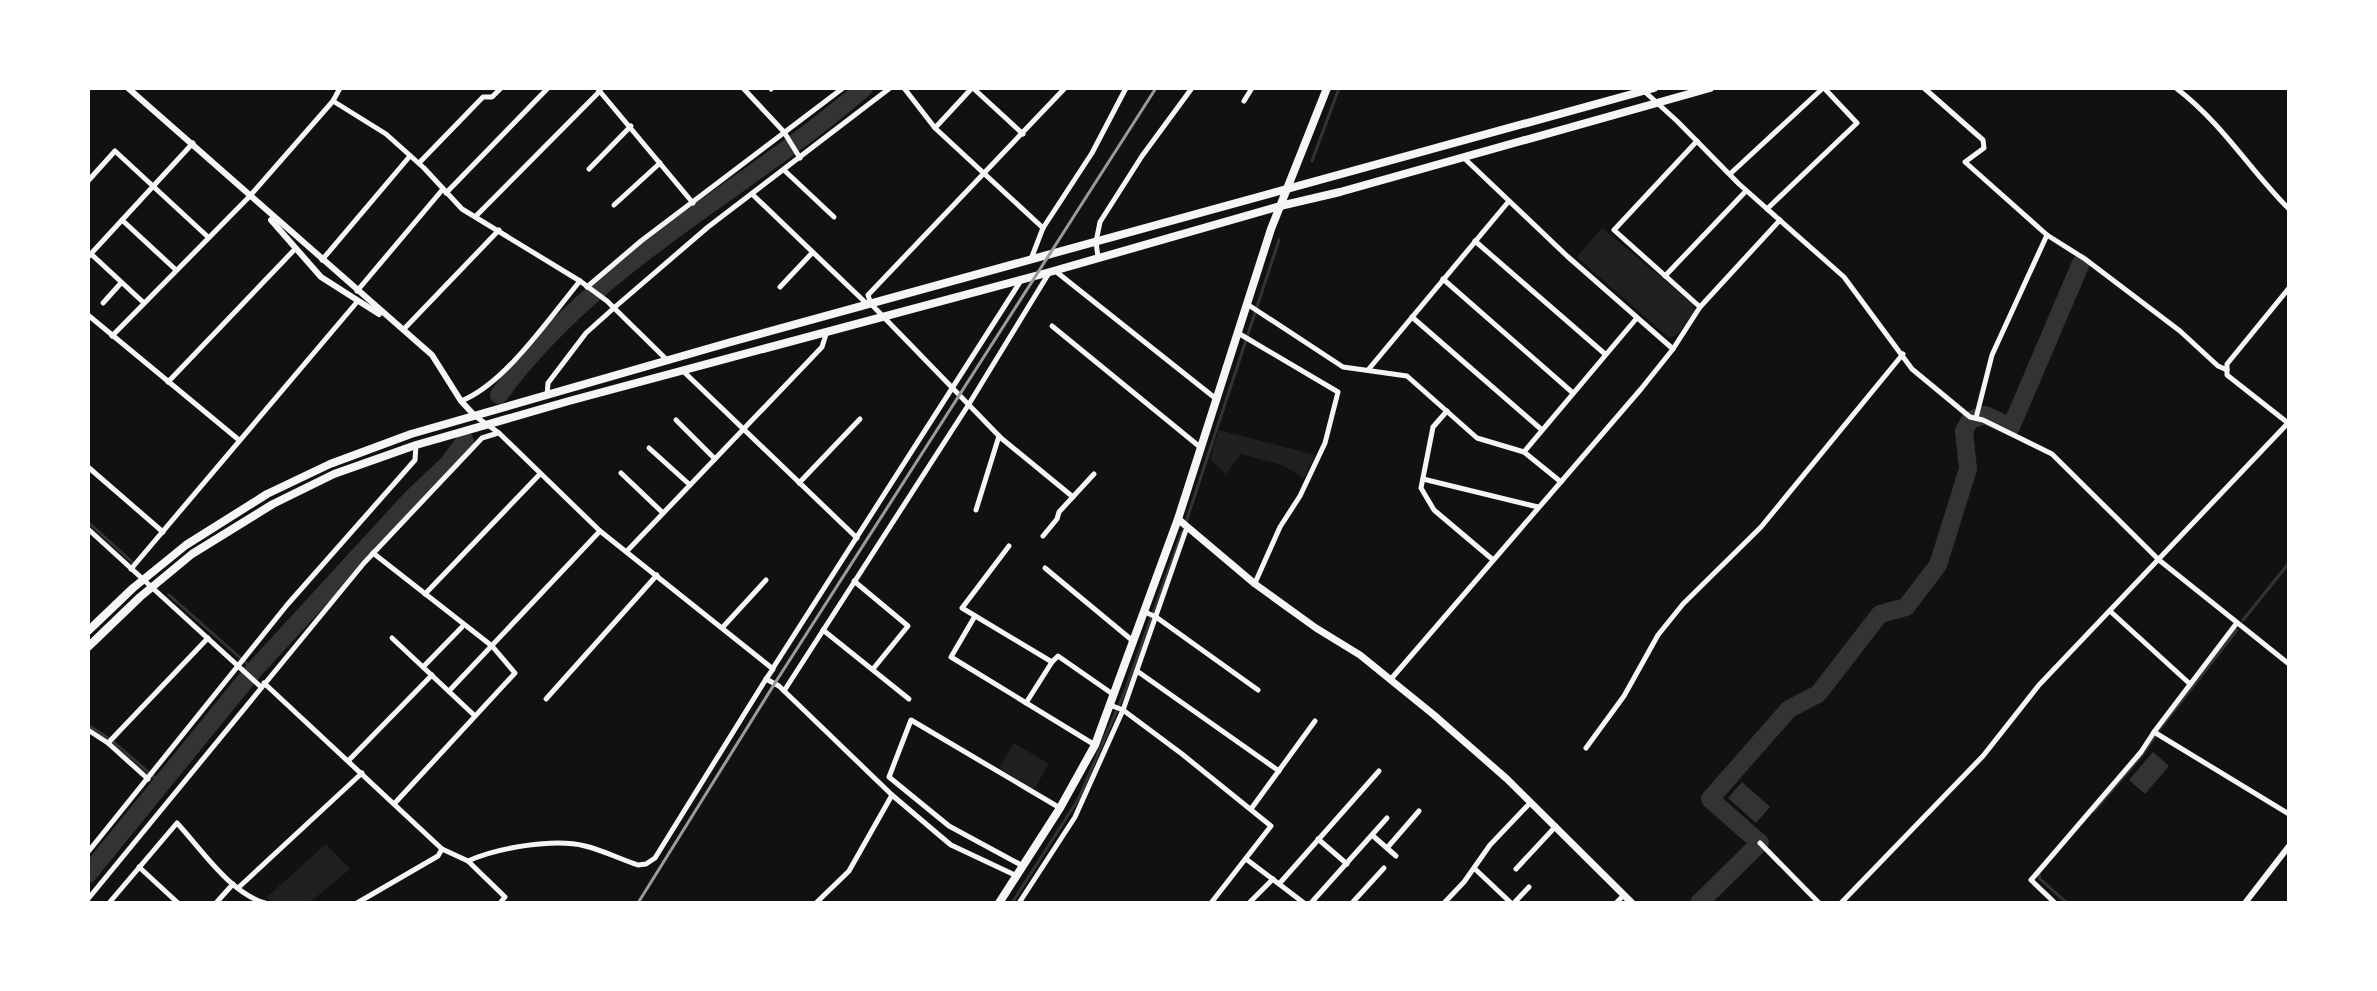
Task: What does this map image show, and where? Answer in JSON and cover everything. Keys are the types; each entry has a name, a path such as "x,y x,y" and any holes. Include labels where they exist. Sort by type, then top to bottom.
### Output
{"main road":[{"path":"999,903 1060,808 1095,745 1133,641 1151,614 1215,398 1280,206 1327,88"},
{"path":"88,631 186,545 267,494 330,464 411,434 473,414 501,409 668,360 1654,88"},
{"path":"88,647 152,586 192,554 273,504 334,474 416,445 1710,88"},
{"path":"1178,519 1255,584 1391,679 1557,826 1632,903"}],"street":[{"path":"128,88 432,355 461,401 473,414 499,433 600,531 773,669"},
{"path":"112,336 249,197 333,101 340,88"},
{"path":"419,163 483,97 492,97 501,88"},
{"path":"357,291 445,191 548,88"},
{"path":"743,88 800,157"},
{"path":"588,288 641,241 843,88"},
{"path":"547,396 548,383 586,333 708,227 890,88"},
{"path":"904,88 935,128 1043,228"},
{"path":"935,128 972,88 1023,134"},
{"path":"869,305 868,295 1065,88"},
{"path":"1030,260 1043,228 1092,153 1126,88"},
{"path":"1098,257 1096,242 1100,222 1142,156 1192,88"},
{"path":"1244,101 1252,88"},
{"path":"1730,174 1824,88 1857,123 1767,209"},
{"path":"1924,88 1983,140 1984,148 1965,162 2047,235 2085,259 2227,370"},
{"path":"2176,88 2217,123 2289,209"},
{"path":"1642,89 1746,191 1844,277 1912,369 1970,417 2052,454 2159,560 2289,664"},
{"path":"476,216 598,90 693,203"},
{"path":"333,101 386,134 419,163 462,209 580,281 615,307 668,360"},
{"path":"589,169 631,126"},
{"path":"1697,141 1614,230 1700,307"},
{"path":"144,303 89,256 193,143"},
{"path":"88,181 115,151 208,237"},
{"path":"322,260 410,156"},
{"path":"1463,156 1636,319 1673,349"},
{"path":"614,205 660,163"},
{"path":"784,170 834,217"},
{"path":"1665,276 1746,191"},
{"path":"752,194 882,316 999,436 1073,497"},
{"path":"249,197 321,277 401,328"},
{"path":"1368,370 1509,201"},
{"path":"122,220 176,270"},
{"path":"1391,679 1673,349 1700,307 1780,220"},
{"path":"401,328 499,230"},
{"path":"1976,418 1992,355 2047,235"},
{"path":"1475,241 1605,354"},
{"path":"168,382 296,248"},
{"path":"780,287 813,252"},
{"path":"784,691 1052,271 1215,398"},
{"path":"468,861 483,854 568,843 586,846 638,865 655,858 1023,278"},
{"path":"1443,279 1573,393"},
{"path":"461,401 474,396 517,358 580,281"},
{"path":"103,303 121,283"},
{"path":"1841,903 1983,756 2039,685 2288,423 2227,375 2227,364 2289,288"},
{"path":"131,569 357,302"},
{"path":"1247,304 1343,367 1407,376 1477,438 1524,452 1561,482"},
{"path":"88,315 239,440"},
{"path":"1412,317 1542,430"},
{"path":"1524,452 1636,319"},
{"path":"1052,326 1200,447"},
{"path":"627,551 822,347 827,331"},
{"path":"1238,333 1338,392 1325,443 1300,496 1280,527 1255,584"},
{"path":"1586,748 1624,696 1658,635 1683,604 1761,527 1903,354"},
{"path":"682,370 857,538"},
{"path":"1447,411 1433,427 1421,488 1434,510 1492,559"},
{"path":"799,483 860,419"},
{"path":"676,420 715,459"},
{"path":"88,899 373,553 482,438 499,433"},
{"path":"976,510 999,436"},
{"path":"88,852 240,663 415,460 416,445"},
{"path":"649,448 690,485"},
{"path":"88,467 163,532"},
{"path":"88,478 94,472"},
{"path":"621,473 663,513"},
{"path":"425,594 540,474"},
{"path":"1043,536 1094,474"},
{"path":"1423,479 1538,507"},
{"path":"1019,903 1075,817 1122,710 1137,671 1151,614 1187,527"},
{"path":"88,529 349,760 442,849 468,861 505,897 500,903"},
{"path":"449,691 600,531"},
{"path":"1009,546 962,608 1052,662"},
{"path":"373,553 492,646 515,673 394,804"},
{"path":"1045,568 1133,641"},
{"path":"546,699 657,575"},
{"path":"722,628 766,580"},
{"path":"854,581 908,626 873,669"},
{"path":"2110,611 2190,684"},
{"path":"1151,614 1258,690"},
{"path":"975,616 951,657 1095,745"},
{"path":"2055,903 2031,880 2141,752 2236,624"},
{"path":"423,667 462,627"},
{"path":"823,630 909,699"},
{"path":"111,740 208,638"},
{"path":"392,638 475,716"},
{"path":"1026,703 1058,656 1114,695"},
{"path":"1137,671 1279,771"},
{"path":"349,760 432,675"},
{"path":"766,679 784,691 892,795 951,845 1018,876"},
{"path":"1111,706 1122,710 1271,826 1211,903"},
{"path":"1024,867 949,826 889,777 911,720 1060,808"},
{"path":"1251,809 1315,721"},
{"path":"88,730 111,740 150,776"},
{"path":"2154,732 2289,814"},
{"path":"1249,903 1276,882 1379,771"},
{"path":"216,903 362,773"},
{"path":"816,903 849,871 892,795"},
{"path":"1444,903 1490,845 1531,802"},
{"path":"1387,848 1419,811"},
{"path":"1311,903 1387,818"},
{"path":"109,903 177,823 236,886 254,901 265,903"},
{"path":"1516,869 1557,826"},
{"path":"1372,835 1396,856"},
{"path":"1318,839 1347,864"},
{"path":"1760,843 1819,903"},
{"path":"2245,903 2286,856 2289,846"},
{"path":"357,903 438,856 442,849"},
{"path":"1246,859 1304,903"},
{"path":"139,867 178,903"},
{"path":"1352,903 1384,868"},
{"path":"1474,868 1512,903 1529,887"},
{"path":"1616,903 1625,894"}],"shaded area":[{"path":"1602,228 1693,304 1695,311 1677,335 1668,337 1577,257"},
{"path":"1219,430 1315,455 1304,478 1282,465 1241,454 1226,474 1210,459"},
{"path":"1014,743 1049,764 1034,789 999,768"},
{"path":"2153,752 2169,766 2145,794 2129,780"},
{"path":"1742,782 1770,807 1756,823 1728,798"},
{"path":"326,844 350,869 309,903 272,903 266,898"}],"waterway":[{"path":"499,395 537,348 579,306 672,231 818,126 864,88"},
{"path":"1312,161 1339,88"},
{"path":"1185,525 1279,240"},
{"path":"1699,903 1760,843 1710,799 1789,709 1818,694 1880,614 1906,607 1938,565 1968,469 1964,431 1970,420 1985,415 2011,427 2081,263"},
{"path":"88,874 254,670 412,498 448,464 465,441"},
{"path":"88,522 132,562"},
{"path":"1012,903 1079,798 1125,691 1182,532"},
{"path":"2243,620 2289,563"},
{"path":"169,595 254,670"},
{"path":"2158,731 2237,630"},
{"path":"88,725 111,740 162,784"},
{"path":"2094,811 2155,736"},
{"path":"2039,874 2040,879 2067,903"}],"railway":[{"path":"638,903 1156,88"}]}
